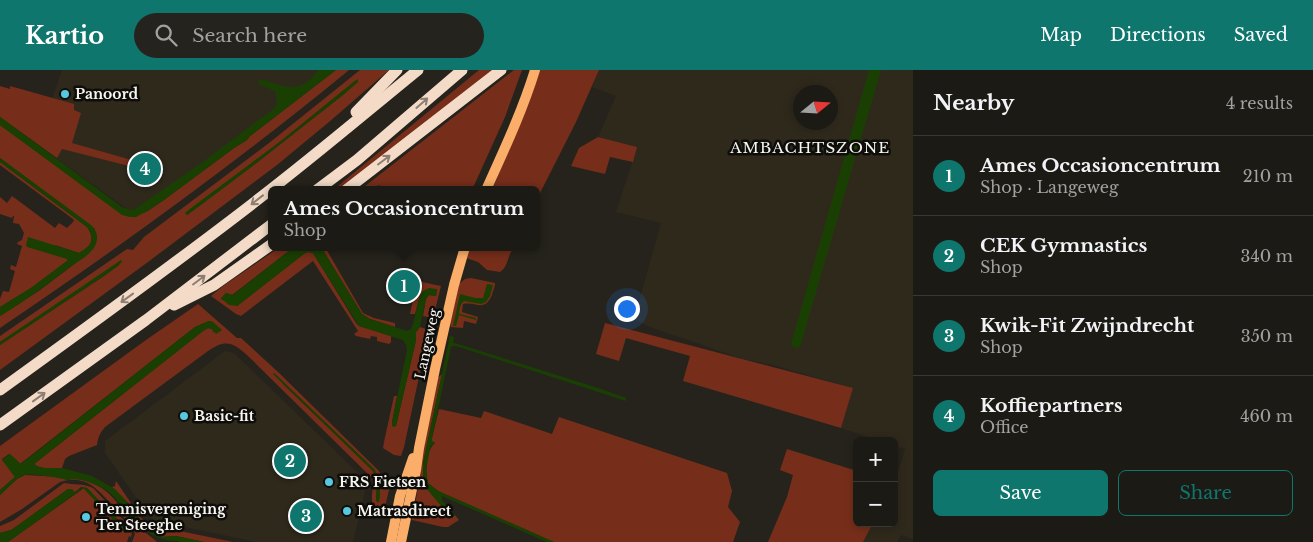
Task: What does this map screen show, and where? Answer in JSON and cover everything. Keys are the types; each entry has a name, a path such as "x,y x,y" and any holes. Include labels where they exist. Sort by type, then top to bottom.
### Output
{"highway":[{"path":"322,148 397,70"},
{"path":"274,186 418,70"},
{"path":"322,186 357,160 462,70"},
{"path":"351,186 501,70"},
{"path":"0,390 167,269 268,191"},
{"path":"0,425 146,320 268,227"},
{"path":"146,320 214,285 268,247"}],"main road":[{"path":"488,186 517,122 534,70"},
{"name":"Langeweg","path":"401,542 454,285 464,251"},
{"name":"Langeweg","path":"391,542 401,490 419,448"}],"shaded area":[{"path":"62,70 330,70 142,220 38,145"},
{"path":"319,70 336,70 247,140 164,200 136,217 122,215 0,125 0,117 122,207 131,210 200,164 276,107 275,91 258,84 260,79 284,86 296,87 309,81"},
{"path":"336,70 349,70 178,203 0,328 0,316 40,290 89,253 95,229 0,158 0,125 122,214 141,214 164,200 247,140"},
{"path":"360,70 389,70 277,165 0,370 0,345 104,276 119,265 121,261 0,342 0,336 127,249 133,250 144,237 269,143","holes":["358,80 344,94 259,161 187,215 186,213"]},
{"path":"479,70 494,70 346,186 338,186"},
{"path":"514,70 522,70 505,117 474,186 365,186"},
{"path":"540,70 599,70 576,122 540,193 540,186 494,186"},
{"path":"599,70 913,70 913,539 901,535 897,542 863,542 871,527 898,527 898,472 905,449 898,446 898,437 869,437 841,428 853,388 769,364 743,359 650,327 634,319 661,223 616,212 637,147 598,137 616,96 592,87"},
{"path":"869,70 881,70 800,347 795,348 791,344"},
{"path":"358,79 358,82 342,96 253,165 187,215 185,213 281,141"},
{"path":"0,86 10,89 10,86 74,104 74,110 81,113 72,143 135,161 133,167 62,149 57,158 0,117"},
{"path":"598,137 637,147 633,162 610,157 605,174 571,166 579,148"},
{"path":"0,158 91,225 97,237 93,249 81,260 0,316 0,307 31,288 67,261 67,259 27,247 28,237 79,253 87,248 92,239 87,227 0,162"},
{"path":"0,162 87,227 92,239 87,248 79,253 55,245 67,261 31,288 0,307 3,291 9,292 15,271 10,269 11,265 16,267 22,246 17,244 22,240 24,233 19,224 13,223 14,216 12,218 0,214 0,197 7,203 12,196 55,228 59,223 67,228 74,221 0,165"},
{"path":"274,251 289,251 232,295 226,293 221,299 237,306 305,253 313,253 356,323 359,326 391,336 391,342 389,344 377,341 377,337 371,336 370,339 354,334 358,331 313,261 241,316 211,296"},
{"path":"289,251 323,251 362,314 370,319 407,331 411,329 413,324 423,291 429,288 437,289 436,296 429,295 426,299 420,327 416,332 416,341 396,426 392,426 392,422 407,350 406,345 403,340 359,326 313,253 305,253 237,306 229,305 221,298 226,293 233,295"},
{"path":"323,251 327,251 363,313 395,323 395,327 370,319 362,314"},
{"path":"468,251 512,251 505,267 500,272 487,270 478,262 466,258"},
{"path":"121,260 122,262 111,271 0,345 0,342"},
{"path":"471,278 495,283 492,295 486,304 483,305 463,304 462,312 478,317 476,324 464,321 463,328 451,327 450,324 459,284 465,279"},
{"path":"417,281 441,286 433,318 423,316 426,299 429,295 436,296 437,289 420,295 415,314 410,314"},
{"path":"487,284 493,285 486,302 481,304 464,301 460,306 460,314 476,318 476,320 459,315 456,326 453,326 460,294 483,298"},
{"path":"198,304 237,338 241,338 277,371 378,470 390,486 384,511 374,506 372,502 373,488 371,477 247,355 237,347 229,344 219,345 208,351 105,427 97,445 69,456 65,459 62,468 44,468 34,464 203,331 208,328 212,329 214,333 213,322 209,321 195,327 20,464 9,454 2,459 15,477 0,490 0,446","holes":["274,373 374,469 380,488 379,502 376,501 377,482 373,471 285,386"]},
{"path":"209,321 222,330 216,334 212,329 208,328 203,331 34,464 45,468 62,468 92,476 115,489 130,505 141,521 161,537 176,536 204,542 180,542 156,536 139,524 107,491 81,480 24,475 0,495 0,490 15,477 2,460 10,454 21,464 195,327"},
{"path":"605,323 853,388 841,428 683,381 690,356 626,338 619,361 596,354"},
{"path":"420,327 429,330 404,447 401,456 394,455 383,448 384,442 394,396 397,396 392,422 396,426 416,340 416,332"},
{"path":"450,336 454,337 453,343 626,398 626,401 456,346 451,347 432,438 435,444 430,448 426,470 428,483 438,491 554,542 547,542 442,496 442,500 455,515 452,518 425,487 423,463"},
{"path":"225,351 234,353 358,473 366,487 353,542 256,542 153,520 105,453 105,441"},
{"path":"274,373 374,469 380,485 379,502 376,501 377,482 373,471"},
{"path":"442,374 423,463 423,475 432,495 452,518 455,515 459,520 448,527 412,520 410,517 410,511 414,510 418,487 417,477 438,378"},
{"path":"439,409 481,418 484,411 552,434 559,417 727,473 732,491 728,507 740,522 733,542 554,542 438,491 428,483 427,468 428,456 435,443 432,441 432,438"},
{"path":"787,449 853,470 853,527 871,527 863,542 768,542 787,497 793,475 780,470"},
{"path":"25,475 61,477 67,480 79,479 95,484 109,494 136,525 157,542 132,542 135,534 132,526 94,487 76,480 60,482 0,522 0,495 17,479"},
{"path":"116,481 141,518 151,525 233,542 204,542 176,536 161,537 141,521 130,505 112,487 115,486"},
{"path":"64,483 93,488 129,526 132,532 127,542 8,542 84,488 126,533 127,530 87,488 81,487 75,492 68,489 11,530 0,533 0,526 14,520"},
{"path":"83,487 87,488 128,530 126,533 83,488 8,542 0,542 0,533 11,530 68,489 72,489 75,492"}],"place":[{"name":"Panoord","path":"65,94"},
{"name":"Koffiepartners","path":"145,169"},
{"name":"Ames Occasioncentrum","path":"404,286"},
{"name":"Basic-fit","path":"184,416"},
{"name":"CEK Gymnastics","path":"290,461"},
{"name":"FRS Fietsen","path":"329,482"},
{"name":"Matrasdirect","path":"347,511"},
{"name":"Kwik-Fit Zwijndrecht","path":"306,516"},
{"name":"Tennisvereniging Ter Steeghe","path":"86,517"}],"district":[{"name":"AMBACHTSZONE","path":"810,147"}]}
